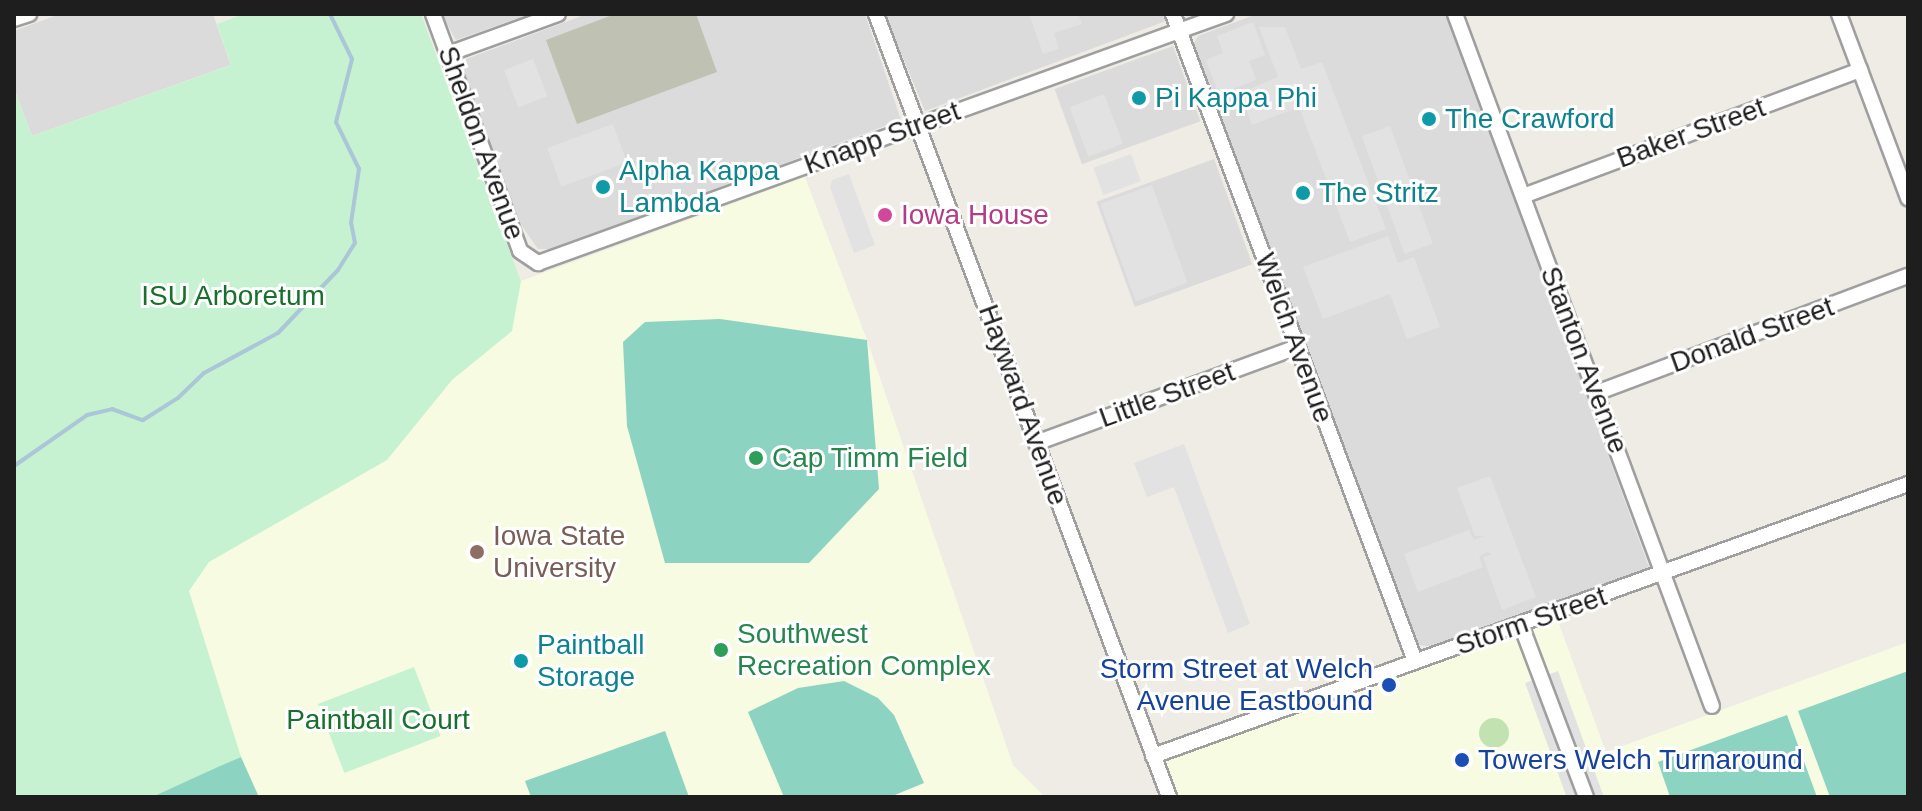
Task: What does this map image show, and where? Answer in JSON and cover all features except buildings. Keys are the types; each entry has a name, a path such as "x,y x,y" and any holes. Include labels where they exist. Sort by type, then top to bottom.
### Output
{"street":[{"path":"14,19 29,14"},
{"name":"Sheldon Avenue","path":"433,14 520,251 538,263"},
{"path":"448,54 558,14"},
{"name":"Hayward Avenue","path":"876,14 1169,797"},
{"name":"Welch Avenue","path":"1173,14 1415,661"},
{"name":"Knapp Street","path":"538,263 1226,14"},
{"name":"Stanton Avenue","path":"1455,14 1712,706"},
{"path":"1839,14 1908,198"},
{"name":"Baker Street","path":"1523,196 1860,70"},
{"name":"Donald Street","path":"1596,393 1908,276"},
{"name":"Little Street","path":"1036,443 1297,347"},
{"name":"Storm Street","path":"1153,756 1908,484"},
{"path":"1521,625 1586,797"}],"shaded area":[{"path":"60,14 213,14 231,65 31,137 14,89 14,31"},
{"name":"Iowa State University","path":"243,14 421,14 521,281 805,177 867,340 1013,765 1045,797 14,797 14,89 32,136 231,65 217,24"},
{"path":"441,14 530,14 456,40"},
{"path":"587,14 865,14 901,120 553,249 538,249 515,216 462,65 466,59"},
{"path":"615,14 696,14 717,72 577,124 546,40"},
{"path":"885,14 1165,14 1166,21 925,111"},
{"path":"1029,14 1078,14 1082,24 1054,33 1059,49 1043,54"},
{"path":"1257,14 1447,14 1650,570 1438,647 1419,645 1193,45 1198,36"},
{"path":"1253,22 1265,55 1249,61 1256,80 1219,94 1206,60 1223,53 1217,36"},
{"path":"1259,27 1285,27 1301,69 1322,62 1386,229 1350,242 1299,107 1252,125 1240,93 1278,77"},
{"path":"1173,46 1200,121 1082,164 1055,89"},
{"path":"533,59 547,96 518,107 504,70"},
{"path":"1104,94 1123,143 1088,157 1069,107"},
{"path":"613,124 627,163 561,186 547,148"},
{"path":"1390,126 1433,243 1405,254 1362,136"},
{"path":"1131,154 1141,181 1103,195 1093,168"},
{"path":"1214,159 1252,264 1135,307 1097,202"},
{"path":"849,174 875,245 854,253 830,187 832,180"},
{"path":"1152,185 1188,283 1136,302 1100,204"},
{"path":"1388,236 1398,263 1414,257 1440,327 1407,339 1390,294 1323,319 1303,267"},
{"path":"1184,444 1250,624 1228,633 1174,487 1147,497 1134,463"},
{"path":"1490,476 1536,597 1502,610 1483,557 1492,554 1487,552 1479,557 1483,567 1418,592 1404,554 1469,530 1474,540 1485,536 1475,536 1457,488"},
{"path":"1555,613 1606,752 1908,642 1908,797 1169,797 1153,756"},
{"path":"1558,671 1604,797 1567,797 1525,683"}],"green space":[{"name":"ISU Arboretum","path":"243,14 421,14 521,281 512,331 452,380 387,460 209,562 189,591 241,757 152,797 14,797 14,89 32,136 231,65 217,24"},
{"name":"Cap Timm Field","path":"720,319 867,340 879,489 809,563 665,563 627,426 623,342 645,322"},
{"name":"Paintball Court","path":"414,667 441,736 344,773 318,704"},
{"path":"1908,671 1908,797 1830,797 1798,711"},
{"path":"844,681 878,698 894,715 924,783 890,797 784,797 748,712 798,688"},
{"path":"1787,715 1817,797 1670,797 1658,762"},
{"path":"1494,718 1504,723 1509,733 1504,743 1494,748 1484,743 1479,733 1484,723"},
{"path":"665,731 689,797 531,797 525,781"},
{"path":"241,757 258,795 152,797 220,766"}],"waterway":[{"path":"14,466 87,415 112,409 143,420 178,398 204,373 278,333 338,270 355,243 351,223 359,169 336,122 352,59 330,14"}],"place":[{"name":"Pi Kappa Phi","path":"1139,98"},
{"name":"The Crawford","path":"1429,119"},
{"name":"Alpha Kappa Lambda","path":"603,187"},
{"name":"The Stritz","path":"1303,193"},
{"name":"Iowa House","path":"885,215"},
{"name":"Cap Timm Field","path":"756,458"},
{"name":"Iowa State University","path":"477,552"},
{"name":"Southwest Recreation Complex","path":"721,650"},
{"name":"Paintball Storage","path":"521,661"},
{"name":"Storm Street at Welch Avenue Eastbound","path":"1389,685"},
{"name":"Towers Welch Turnaround","path":"1462,760"}]}
